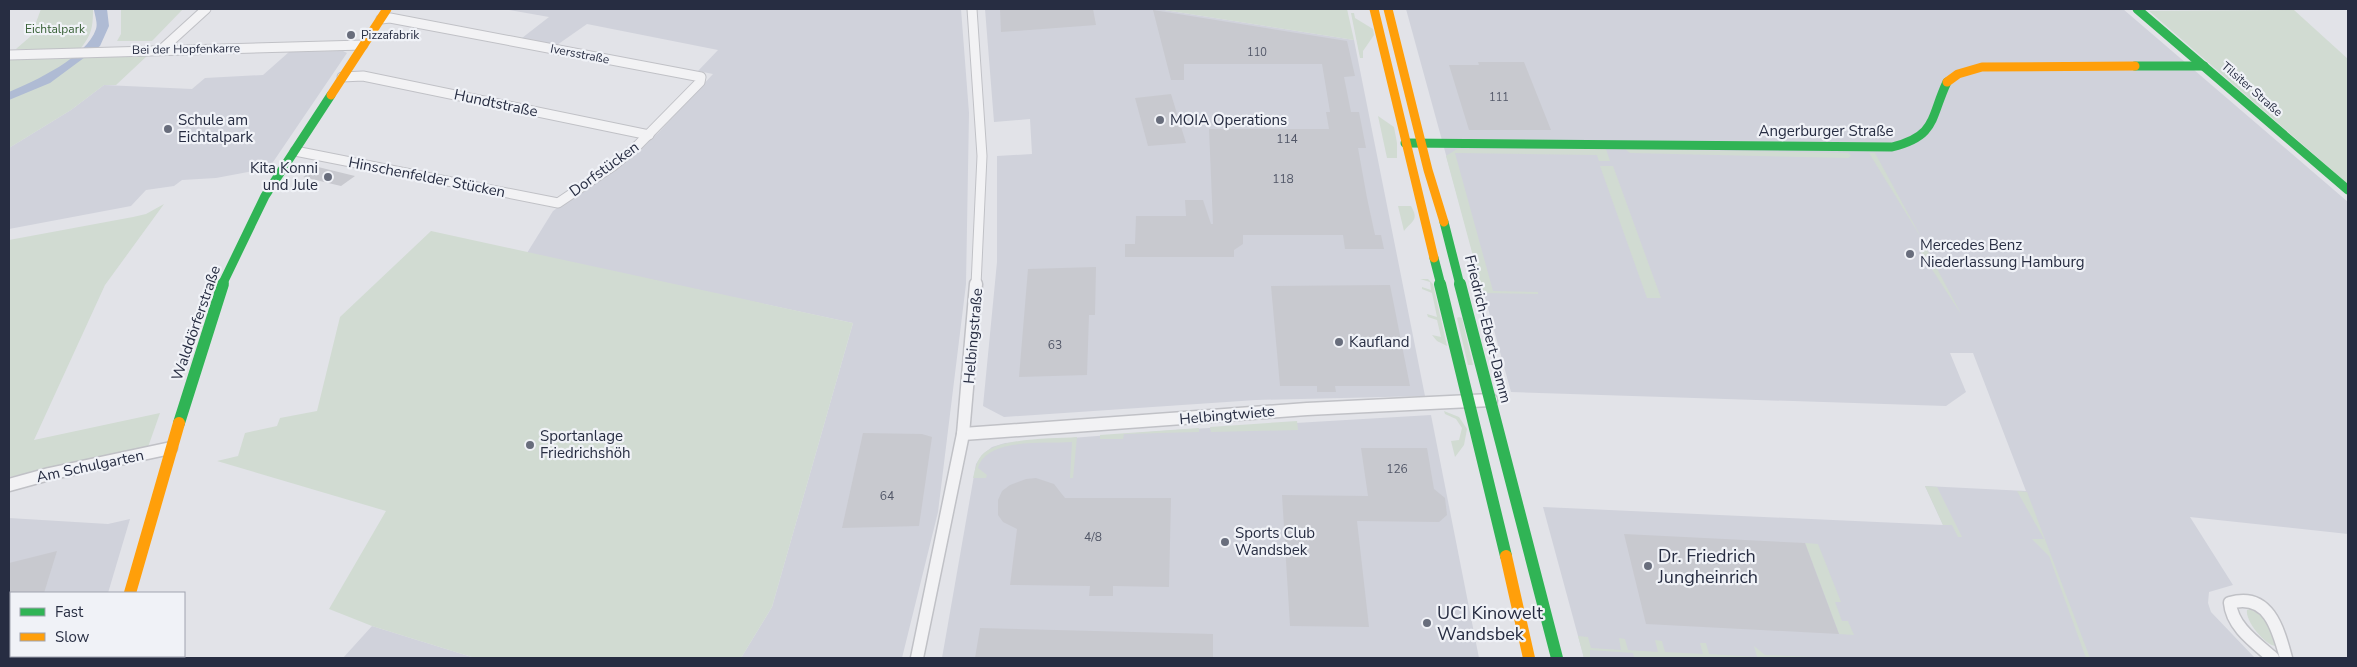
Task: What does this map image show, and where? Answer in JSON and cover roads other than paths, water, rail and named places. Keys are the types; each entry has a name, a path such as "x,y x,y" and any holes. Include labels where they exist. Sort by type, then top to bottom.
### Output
{"street":[{"path":"162,50 206,9"},
{"name":"Walddörferstraße","path":"130,592 171,448 221,288 265,196 387,9"},
{"name":"Helbingstraße","path":"917,658 963,434 978,275 982,156 972,9"},
{"path":"1374,9 1529,658"},
{"name":"Friedrich-Ebert-Damm","path":"1388,9 1421,143 1454,255 1557,658"},
{"name":"Tilsiter Straße","path":"2137,9 2348,190"},
{"name":"Iversstraße","path":"381,19 390,18 702,77 700,82 649,135"},
{"name":"Bei der Hopfenkarre","path":"9,55 363,45"},
{"name":"Angerburger Straße","path":"1405,143 1892,147 1916,142 1928,133 1947,82 1965,71 2015,67 2204,66"},
{"name":"Hundtstraße","path":"342,77 363,76 649,135"},
{"name":"Dorfstücken","path":"558,203 613,166 649,135"},
{"name":"Hinschenfelder Stücken","path":"295,151 558,203"},
{"name":"Helbingtwiete","path":"963,434 1204,418 1307,409 1490,400"},
{"name":"Am Schulgarten","path":"9,485 49,474 171,448"},
{"path":"2273,658 2241,627 2232,614 2230,603 2242,600 2258,604 2267,610 2280,633 2286,658"}],"water":[{"path":"90,9 107,9 109,26 100,46 50,83 9,100 9,92 59,67 82,49 91,39 97,27 97,22 94,10"}],"place":[{"name":"Pizzafabrik","path":"351,35"},
{"name":"MOIA Operations","path":"1160,120"},
{"name":"Schule am Eichtalpark","path":"168,129"},
{"name":"Kita Konni und Jule","path":"328,177"},
{"name":"Mercedes Benz Niederlassung Hamburg","path":"1910,254"},
{"name":"Kaufland","path":"1339,342"},
{"name":"Sportanlage Friedrichshöh","path":"530,445"},
{"name":"Sports Club Wandsbek","path":"1225,542"},
{"name":"Dr. Friedrich Jungheinrich","path":"1648,566"},
{"name":"UCI Kinowelt Wandsbek","path":"1427,623"}],"park label":[{"name":"Eichtalpark","path":"55,29"}]}
